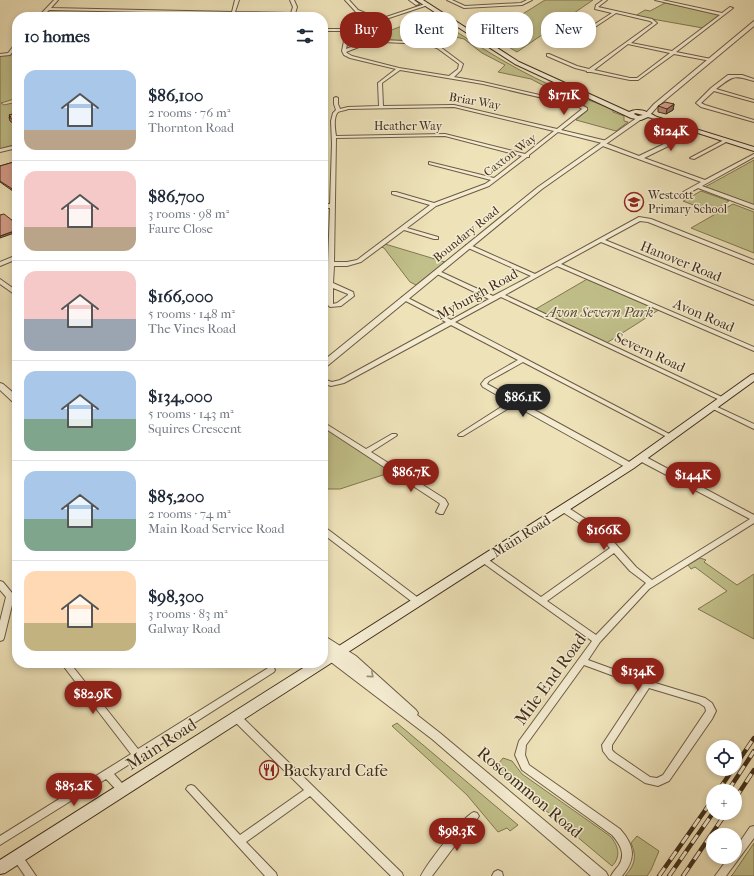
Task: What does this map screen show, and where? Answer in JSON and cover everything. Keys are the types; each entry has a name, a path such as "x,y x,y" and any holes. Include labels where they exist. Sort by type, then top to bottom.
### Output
{"main road":[{"path":"418,2 426,5 518,63 549,79 639,115 754,149"},
{"name":"Main Road","path":"328,656 418,602 630,466 713,408 754,377"},
{"name":"Main Road","path":"0,868 310,668"}],"street":[{"path":"45,12 56,0"},
{"path":"233,12 237,0"},
{"path":"292,0 295,6 294,12"},
{"path":"347,0 360,12"},
{"path":"411,0 418,2"},
{"path":"449,0 464,7 522,4 530,0"},
{"path":"589,70 655,22 596,8 605,0"},
{"path":"657,0 723,14"},
{"path":"671,3 675,0"},
{"path":"392,16 426,5"},
{"path":"548,55 567,64 589,70 628,79 638,79 731,8"},
{"path":"48,9 186,12"},
{"path":"596,24 614,12"},
{"name":"Boundary Road","path":"628,126 631,121 654,107 754,23"},
{"path":"328,30 340,30"},
{"path":"344,51 363,44 383,41 438,46 461,64 460,68 451,77"},
{"path":"627,43 710,60"},
{"path":"0,55 9,54 12,50"},
{"name":"Caxton Way","path":"330,264 347,264 359,261 434,205 495,180 585,109 579,105 521,91 451,77 399,69 351,57 345,54 344,51"},
{"path":"382,107 380,83 399,69"},
{"path":"754,80 738,76 730,76 699,102 699,104 754,122"},
{"path":"714,88 754,101"},
{"path":"330,284 334,115 338,110 336,98"},
{"name":"Briar Way","path":"338,110 382,107 454,106 559,130 603,143 639,158 706,182"},
{"name":"Boundary Road","path":"328,361 540,188 628,126 639,115 654,107"},
{"path":"639,158 695,131"},
{"name":"Heather Way","path":"334,138 445,135 527,156"},
{"path":"692,158 726,141"},
{"path":"0,151 12,147"},
{"path":"685,194 754,156"},
{"path":"431,163 495,180"},
{"path":"698,186 754,207"},
{"path":"394,193 434,205"},
{"name":"Myburgh Road","path":"328,383 331,384 342,382 642,218 754,262"},
{"path":"402,228 436,238"},
{"name":"Hanover Road","path":"600,240 754,303"},
{"path":"468,246 535,276"},
{"path":"0,264 12,260"},
{"name":"Avon Road","path":"557,264 754,349"},
{"path":"437,272 494,298"},
{"path":"0,281 12,290"},
{"name":"Severn Road","path":"501,295 724,400"},
{"path":"404,298 671,437"},
{"path":"522,360 487,380 484,384 488,388 630,466"},
{"path":"0,386 12,397"},
{"path":"462,434 514,402"},
{"path":"713,408 754,427"},
{"path":"330,429 442,501 444,507 440,512"},
{"path":"366,452 394,435"},
{"path":"641,458 754,519"},
{"path":"564,509 601,533 633,569 651,583"},
{"name":"Mile End Road","path":"616,876 627,862 627,846 622,838 616,832 524,767 520,755 523,740 597,640 651,583 754,519"},
{"path":"328,534 418,602"},
{"path":"541,601 616,549"},
{"path":"484,560 597,640"},
{"path":"0,584 12,599"},
{"path":"0,638 10,597"},
{"name":"Roscommon Road","path":"328,656 395,696 436,736 601,876"},
{"path":"582,661 647,684 702,700 709,705 711,711 709,716 666,778 662,781 653,782 612,756 607,748 647,684"},
{"path":"69,668 137,755"},
{"path":"0,841 271,670"},
{"path":"236,717 398,876"},
{"path":"107,773 123,790"},
{"path":"191,789 272,876"},
{"path":"239,841 310,790"},
{"path":"426,876 461,829 474,816"},
{"path":"742,847 754,830"},
{"path":"17,857 31,876"},
{"path":"720,876 729,864"}],"green space":[{"path":"545,0 593,0 575,12 541,12 541,36 533,41 533,12 526,12"},
{"path":"665,3 716,13 719,15 703,28 635,16 645,10 650,11"},
{"path":"400,27 400,41 392,41 392,30"},
{"path":"458,33 466,38 466,41 458,38"},
{"path":"476,48 482,48 534,78 613,109 613,112 624,116 624,121 628,122 616,131 576,120 588,110 585,106 540,94 548,88 531,79 498,72 505,65"},
{"path":"510,48 523,48 517,52"},
{"path":"12,50 12,100 1,103 4,105 12,103 12,145 0,149 0,55 9,54"},
{"path":"754,160 754,205 705,187"},
{"path":"701,191 729,201 711,212 683,201"},
{"path":"733,204 754,212 754,253 691,228"},
{"path":"385,244 445,262 416,285 410,282 384,248 381,247"},
{"name":"Avon Severn Park","path":"589,278 660,309 605,344 534,310"},
{"path":"330,429 395,471 340,489 328,489 328,430"},
{"path":"700,558 706,560 704,562 737,585 754,574 754,639 698,609 727,591 695,567 691,569 688,565"},
{"path":"397,723 518,825 510,831 507,828 498,832 467,795 392,726"},
{"path":"503,758 512,761 522,774 610,836 618,851 615,863 612,866 495,768"},
{"path":"637,836 659,851 647,876 625,876 633,864 634,852 631,843"},
{"path":"754,843 754,876 731,876 740,864 742,864 742,861"}],"building":[{"path":"665,102 674,104 667,109 658,106"},
{"path":"12,162 12,189 0,181 0,166"},
{"path":"4,214 12,220 12,232 0,236 0,215"}],"railway":[{"path":"742,756 754,738"},
{"path":"733,784 754,751"},
{"path":"742,788 754,770"},
{"path":"723,784 728,776"},
{"path":"659,876 706,809"},
{"path":"669,876 708,820"},
{"path":"683,876 721,820"}],"place":[{"name":"Westcott Primary School","path":"634,202"},
{"name":"Backyard Cafe","path":"269,770"}]}
